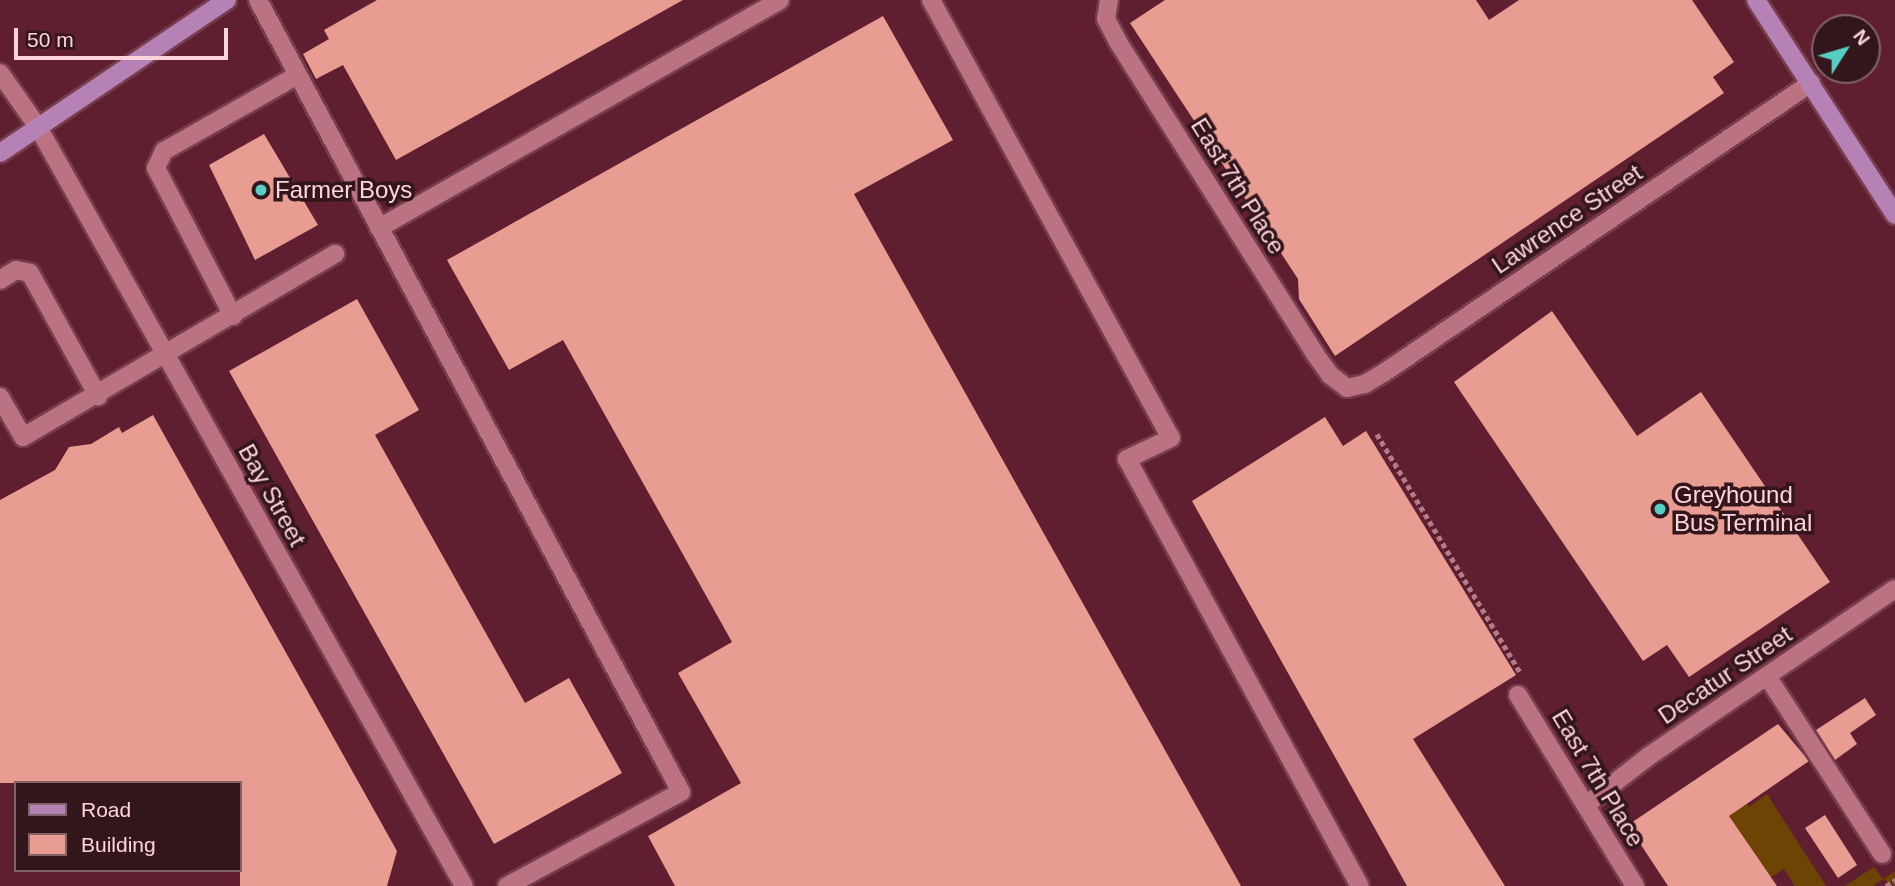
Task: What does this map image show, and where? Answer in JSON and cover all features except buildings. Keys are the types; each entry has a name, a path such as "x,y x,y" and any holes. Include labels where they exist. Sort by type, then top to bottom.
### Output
{"main road":[{"path":"0,153 227,0"},
{"path":"1756,0 1811,83"},
{"path":"1812,84 1895,215"}],"street":[{"path":"258,0 681,792 507,886"},
{"path":"379,228 780,0"},
{"path":"931,0 1171,438 1127,459 1360,886"},
{"name":"East 7th Place","path":"1109,0 1106,19 1118,42 1315,354 1329,375 1347,388"},
{"name":"Bay Street","path":"0,73 38,127 464,886"},
{"path":"233,316 156,168 164,151 298,75"},
{"name":"Lawrence Street","path":"1347,388 1366,384 1385,372 1811,83"},
{"path":"0,397 23,437 167,357 335,254"},
{"path":"0,280 16,271 30,273 98,396"},
{"name":"Decatur Street","path":"1586,805 1649,756 1895,589"},
{"path":"1767,676 1882,854"},
{"name":"East 7th Place","path":"1518,695 1635,886"}],"path":[{"path":"1377,435 1524,678 1518,695"},
{"path":"1886,886 1895,880"}],"shaded area":[{"path":"1739,793 1749,807 1767,794 1826,886 1795,886 1784,869 1770,878 1721,806"},
{"path":"1874,867 1883,879 1873,886 1845,886"},
{"path":"1895,871 1895,886 1883,879"}],"place":[{"name":"Farmer Boys","path":"261,190"},
{"name":"Greyhound Bus Terminal","path":"1660,509"}]}
